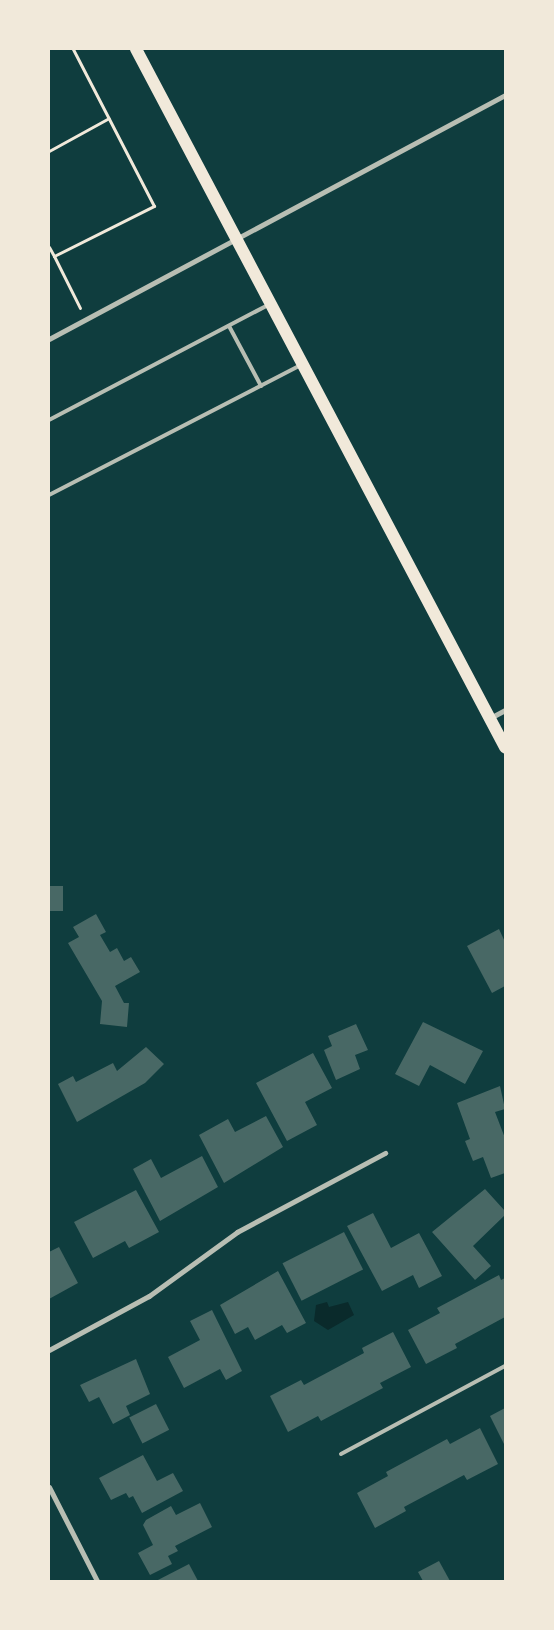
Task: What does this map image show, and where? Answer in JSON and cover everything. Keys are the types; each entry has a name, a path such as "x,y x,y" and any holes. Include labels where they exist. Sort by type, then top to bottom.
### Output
{"main road":[{"path":"136,49 272,303 505,747"}],"street":[{"path":"49,339 505,95"},
{"path":"490,718 505,710"},
{"path":"49,1350 149,1296 237,1232 385,1153"},
{"path":"49,1487 97,1581"}],"lane":[{"path":"49,420 272,303"},
{"path":"229,326 261,386"},
{"path":"49,495 303,364"},
{"path":"342,1454 505,1366"}],"path":[{"path":"54,256 154,206 73,49"},
{"path":"49,151 108,118"},
{"path":"49,247 86,320"}],"water":[{"path":"327,1302 329,1307 348,1302 354,1315 328,1330 314,1321 316,1305"}],"building":[{"path":"49,886 63,886 63,911 49,911"},
{"path":"96,914 106,932 100,935 110,952 117,948 124,961 131,957 140,972 115,986 124,1003 129,1003 127,1027 100,1024 102,1001 68,943 79,937 73,927"},
{"path":"499,929 505,942 505,986 492,993 467,946"},
{"path":"423,1022 483,1051 465,1084 430,1065 419,1086 395,1074"},
{"path":"356,1024 368,1050 355,1055 360,1069 336,1080 324,1050 332,1046 328,1036"},
{"path":"146,1047 164,1064 145,1083 77,1122 58,1084 73,1076 76,1082 113,1063 117,1071"},
{"path":"313,1053 332,1088 305,1102 317,1125 287,1141 256,1083"},
{"path":"500,1086 505,1109 495,1112 505,1138 505,1173 491,1178 483,1157 473,1161 465,1141 470,1139 457,1103"},
{"path":"266,1116 283,1147 224,1183 199,1135 228,1119 235,1132"},
{"path":"202,1156 218,1187 160,1221 133,1169 151,1159 161,1178"},
{"path":"485,1189 505,1211 505,1215 473,1246 491,1266 475,1280 432,1232"},
{"path":"136,1190 159,1232 129,1248 125,1241 93,1258 74,1222"},
{"path":"373,1213 391,1248 419,1233 442,1276 419,1288 413,1275 382,1291 347,1226"},
{"path":"344,1232 363,1269 302,1301 283,1263"},
{"path":"59,1247 78,1283 49,1299 49,1252"},
{"path":"278,1271 306,1323 287,1333 282,1325 255,1340 248,1327 235,1334 220,1305"},
{"path":"499,1275 501,1280 505,1278 505,1317 455,1344 457,1348 426,1364 408,1330 440,1313 437,1308"},
{"path":"212,1310 242,1371 226,1380 220,1369 184,1388 168,1357 200,1340 190,1321"},
{"path":"393,1332 411,1367 380,1383 383,1388 321,1421 318,1416 288,1432 270,1396 301,1380 304,1385 364,1353 362,1348"},
{"path":"136,1359 150,1394 126,1406 130,1415 113,1424 99,1397 89,1402 80,1385"},
{"path":"156,1404 169,1430 142,1443 129,1418"},
{"path":"505,1408 505,1446 490,1416"},
{"path":"480,1428 498,1464 467,1480 464,1475 404,1507 406,1511 375,1528 357,1493 388,1476 386,1472 447,1439 450,1444"},
{"path":"143,1455 157,1481 173,1473 183,1491 142,1513 133,1496 129,1498 126,1493 111,1500 99,1478"},
{"path":"200,1503 212,1527 175,1546 178,1551 168,1556 172,1564 150,1575 138,1553 153,1545 143,1525 146,1520 171,1506 176,1515"},
{"path":"439,1561 450,1581 423,1581 418,1572"},
{"path":"189,1564 198,1581 156,1581"}]}
